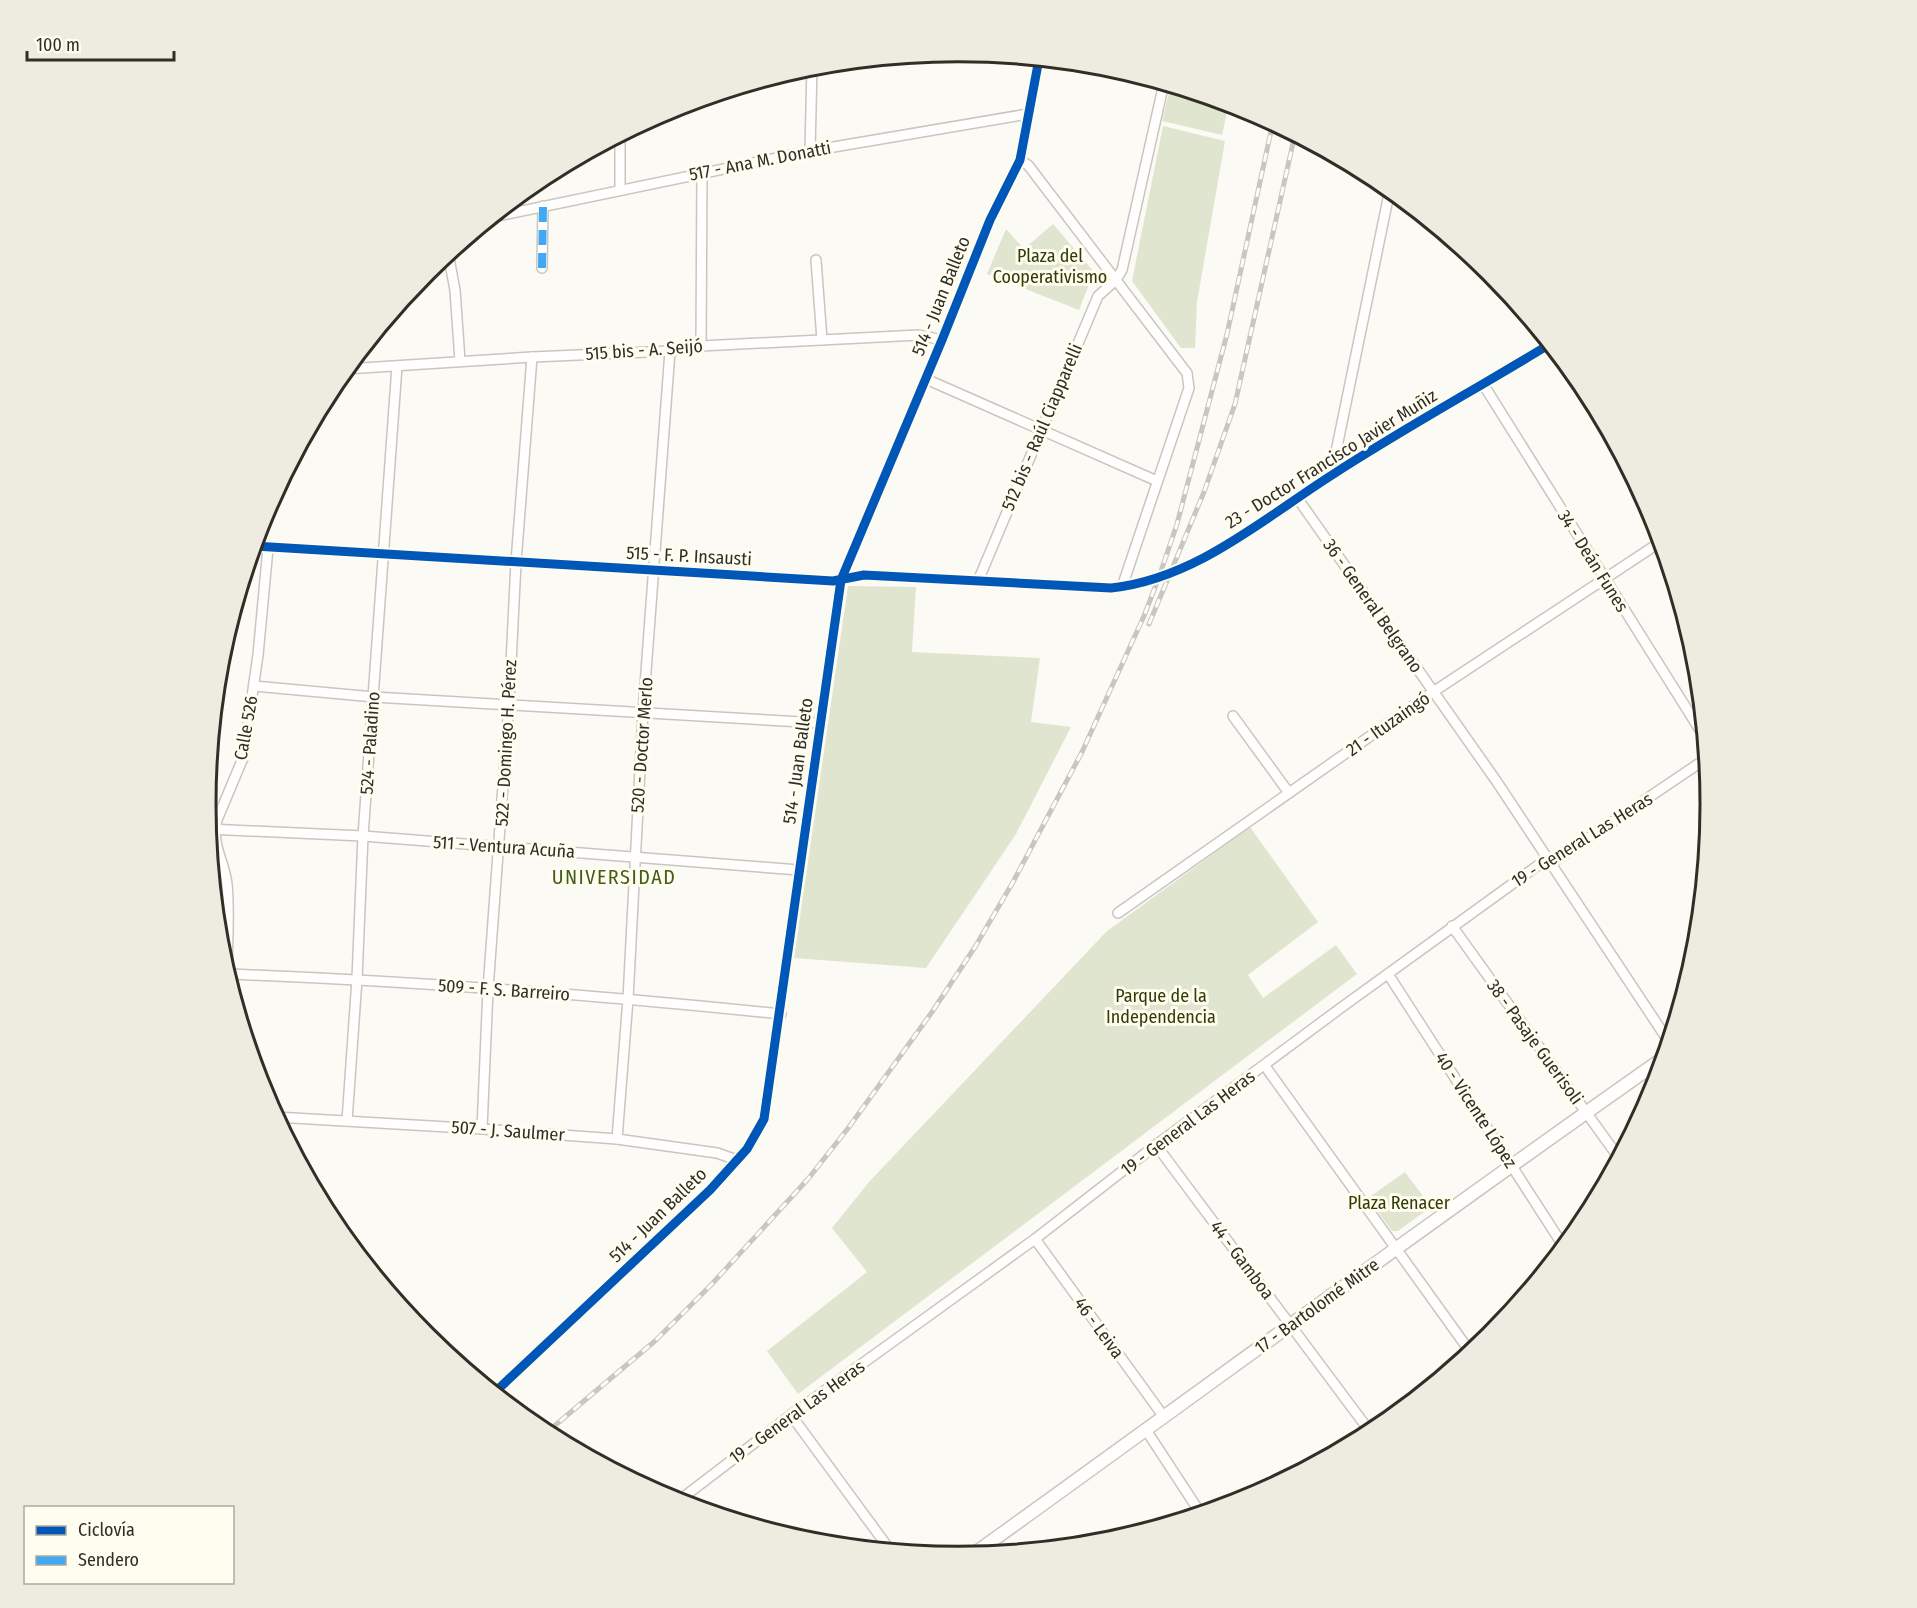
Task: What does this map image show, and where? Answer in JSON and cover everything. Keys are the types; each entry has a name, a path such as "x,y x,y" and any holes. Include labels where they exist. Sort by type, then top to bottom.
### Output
{"street":[{"name":"514 - Juan Balleto","path":"499,1387 686,1214 737,1160 755,1138 764,1119 781,1014 819,723 841,579 926,379 990,220 1020,160 1038,66"},
{"path":"810,151 812,77"},
{"path":"1116,280 1126,260 1162,90"},
{"name":"517 - Ana M. Donatti","path":"508,214 810,151 1028,114"},
{"path":"620,143 620,189"},
{"path":"1020,160 1029,165 1187,373 1189,388 1122,587"},
{"path":"701,346 702,172"},
{"path":"1331,476 1388,199"},
{"path":"542,268 543,206"},
{"path":"816,260 822,340"},
{"path":"450,263 455,290 460,361"},
{"name":"512 bis - Raúl Ciapparelli","path":"978,581 1040,429 1098,296 1116,280"},
{"name":"515 bis - A. Seijó","path":"357,368 670,351 701,346 919,335 942,340"},
{"name":"23 - Doctor Francisco Javier Muñiz","path":"1122,587 1159,577 1217,551 1331,476 1544,347"},
{"name":"520 - Doctor Merlo","path":"617,1139 628,999 643,712 670,351"},
{"name":"522 - Domingo H. Pérez","path":"482,1129 488,988 500,847 516,562 532,357"},
{"name":"524 - Paladino","path":"347,1121 357,979 363,836 397,366"},
{"path":"926,379 1157,481"},
{"name":"34 - Deán Funes","path":"1483,384 1696,724"},
{"name":"36 - General Belgrano","path":"1298,499 1550,860 1664,1035"},
{"name":"21 - Ituzaingó","path":"1118,914 1433,692 1654,546"},
{"name":"515 - F. P. Insausti","path":"262,547 833,581 864,575 1122,587"},
{"name":"Calle 526","path":"217,820 243,758 254,686 268,548"},
{"path":"254,686 374,697 819,723"},
{"path":"1233,716 1289,793"},
{"name":"19 - General Las Heras","path":"686,1494 791,1415 1035,1239 1156,1145 1452,926 1541,863 1556,860 1699,763"},
{"name":"511 - Ventura Acuña","path":"217,829 363,836 799,870"},
{"path":"218,851 227,888 227,931"},
{"name":"38 - Pasaje Guerisoli","path":"1452,926 1614,1151"},
{"name":"509 - F. S. Barreiro","path":"236,974 357,979 488,988 781,1014"},
{"name":"40 - Vicente López","path":"1388,974 1560,1240"},
{"name":"17 - Bartolomé Mitre","path":"985,1545 1653,1065"},
{"path":"1265,1066 1466,1346"},
{"name":"507 - J. Saulmer","path":"286,1118 617,1139 717,1153 737,1160"},
{"name":"44 - Gamboa","path":"1156,1145 1365,1425"},
{"name":"46 - Leiva","path":"1035,1239 1164,1417"},
{"path":"791,1415 884,1542"},
{"path":"1146,1430 1197,1507"}],"green space":[{"path":"1169,93 1227,112 1222,135 1162,121"},
{"path":"1163,126 1225,141 1197,302 1195,348 1181,348 1132,281"},
{"name":"Plaza del Cooperativismo","path":"1053,224 1094,272 1079,310 987,274 1006,229 1024,249"},
{"path":"848,586 916,587 912,652 1040,658 1031,722 1071,727 1016,834 926,968 794,958"},
{"name":"Parque de la Independencia","path":"1250,827 1318,922 1248,975 1263,998 1336,945 1357,974 798,1394 767,1351 867,1272 832,1228 869,1182 1107,931"},
{"name":"Plaza Renacer","path":"1405,1172 1431,1207 1398,1231 1392,1231 1368,1198"}],"railway":[{"path":"554,1426 655,1341 711,1285 808,1179 849,1127 932,1012 975,947 1013,882 1082,752 1144,616 1159,577 1177,524 1227,334 1271,131"},
{"path":"1149,624 1204,492 1235,404 1293,141"}],"marked path":[{"path":"542,268 543,206"}],"cycle path":[{"path":"500,1388 710,1190 747,1149 764,1119 841,580 990,220 1020,160 1038,66"},
{"path":"262,547 833,581 864,575 1111,588 1171,573 1200,560 1254,528 1359,458 1544,347"}],"district":[{"name":"UNIVERSIDAD","path":"614,877"}]}
